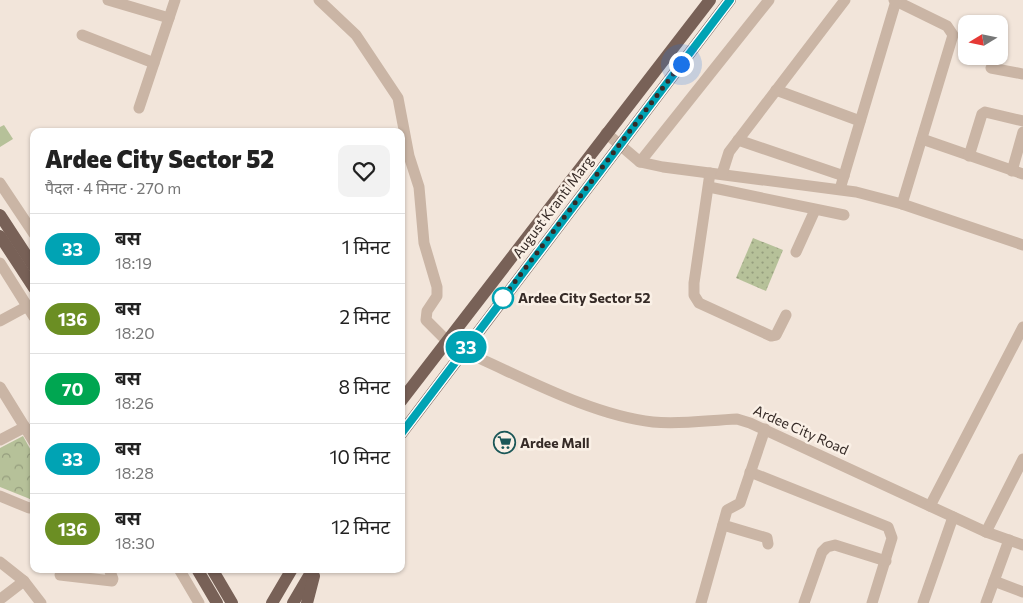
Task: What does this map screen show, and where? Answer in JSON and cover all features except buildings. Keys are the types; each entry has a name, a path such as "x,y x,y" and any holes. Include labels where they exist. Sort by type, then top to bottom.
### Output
{"main road":[{"name":"August Kranti Marg","path":"405,396 710,0"},
{"name":"August Kranti Marg","path":"405,429 730,0"},
{"path":"0,215 30,262"},
{"path":"0,236 30,282"},
{"path":"199,573 217,603"},
{"path":"214,573 232,603"},
{"path":"272,603 290,573"},
{"path":"293,603 312,573"},
{"path":"306,603 313,573"}],"street":[{"path":"108,0 169,18"},
{"path":"139,108 175,0"},
{"name":"Ardee City Road","path":"319,0 356,35 398,98 404,128"},
{"path":"640,162 769,0"},
{"path":"786,315 776,335 771,336 699,303 694,295 694,283 709,187 729,152 845,0"},
{"path":"840,189 895,0 948,26 953,35 902,204"},
{"path":"82,35 154,63"},
{"path":"991,68 1023,74"},
{"path":"776,90 860,122"},
{"path":"970,156 982,114 985,112 1023,121"},
{"path":"606,133 640,162 716,174 840,189 902,204 1023,245"},
{"path":"922,139 1018,172 1023,133"},
{"name":"Ardee City Road","path":"405,135 418,187 424,243 437,287 437,296 427,311 426,320 447,341 463,351 595,408 630,418 654,423 737,419 765,429 986,532 1023,545"},
{"path":"738,140 844,176"},
{"path":"0,183 30,228"},
{"path":"709,187 844,215"},
{"path":"0,205 10,198"},
{"path":"796,252 815,210"},
{"path":"0,263 28,305 0,321"},
{"path":"930,506 1023,327"},
{"path":"0,387 30,435"},
{"path":"0,440 25,427"},
{"path":"701,603 727,510 740,504 765,429"},
{"path":"986,532 1023,459"},
{"path":"750,472 888,527 892,538 872,603"},
{"path":"0,496 30,508"},
{"path":"923,603 953,517"},
{"path":"722,526 767,538 768,544"},
{"path":"986,603 1009,540"},
{"path":"804,603 822,552 827,547 836,545 886,560"},
{"path":"0,562 24,581 41,603"},
{"path":"60,575 112,581 114,579 111,573"},
{"path":"181,573 199,603"},
{"path":"3,599 24,581"},
{"path":"994,581 1023,592"}],"green space":[{"path":"4,125 13,139 0,147 0,127"},
{"path":"753,238 783,250 766,291 736,278"},
{"path":"23,436 30,449 30,499 0,487 0,448"}],"bus line":[{"name":"33","path":"405,429 605,162 730,0"}],"place":[{"name":"Ardee City Sector 52","path":"503,298"},
{"name":"Ardee Mall","path":"504,443"}],"route":[{"path":"503,298 498,304 681,64"}]}
